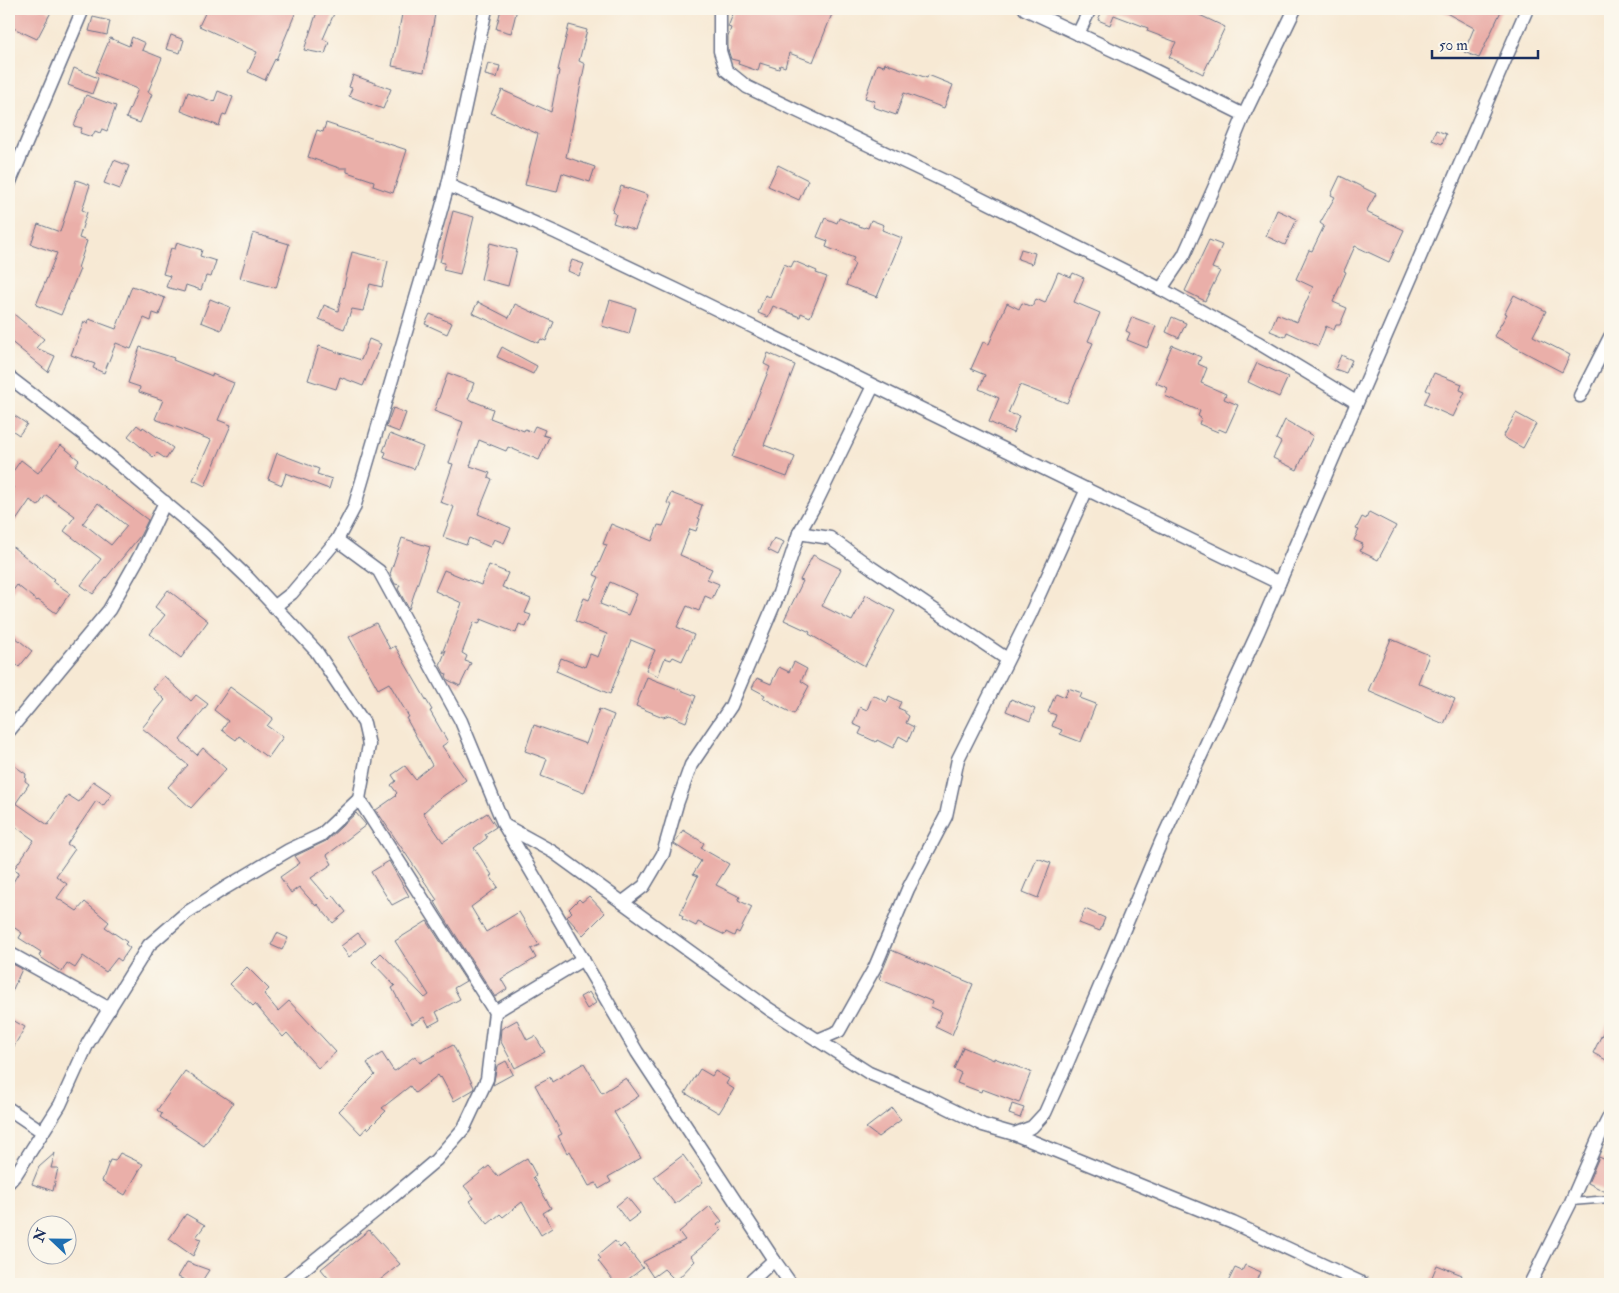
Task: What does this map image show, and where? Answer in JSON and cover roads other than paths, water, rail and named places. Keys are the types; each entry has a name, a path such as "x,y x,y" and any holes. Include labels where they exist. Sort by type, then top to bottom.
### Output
{"street":[{"path":"9,184 83,9"},
{"path":"274,607 292,593 337,540 354,508 424,274 448,185 486,9"},
{"path":"720,9 720,51 726,70 747,87 957,187 1161,289 1257,342 1356,402"},
{"path":"1025,9 1145,65 1244,115"},
{"path":"1078,34 1090,9"},
{"path":"1161,289 1184,255 1244,115 1295,9"},
{"path":"1014,1134 1032,1127 1046,1113 1161,842 1258,632 1527,9"},
{"path":"448,185 566,237 1279,583"},
{"path":"1580,396 1610,337"},
{"path":"9,377 86,436 202,534 274,607 316,651 364,723 369,745 359,798 321,835 289,850 225,888 186,913 149,945 88,1043 60,1105 9,1182"},
{"path":"623,902 644,886 663,854 677,804 691,765 730,706 779,593 799,533 817,501 873,386"},
{"path":"818,1040 839,1031 875,967 908,889 946,816 958,759 1030,615 1087,489"},
{"path":"9,731 109,610 140,557 165,502"},
{"path":"799,533 830,538 918,600 1007,659"},
{"path":"337,540 379,571 461,721 504,825 637,1052 791,1284"},
{"path":"285,1284 436,1160 464,1128 486,1079 495,1012 359,798"},
{"path":"504,825 553,852 769,1010 869,1073 926,1097 983,1125 1014,1134 1232,1224 1364,1284"},
{"path":"9,952 110,1009"},
{"path":"495,1012 583,959"},
{"path":"9,1109 42,1132"},
{"path":"1530,1284 1571,1202 1610,1115"},
{"path":"748,1284 774,1260"}],"lane":[{"path":"1571,1202 1610,1199"}]}
